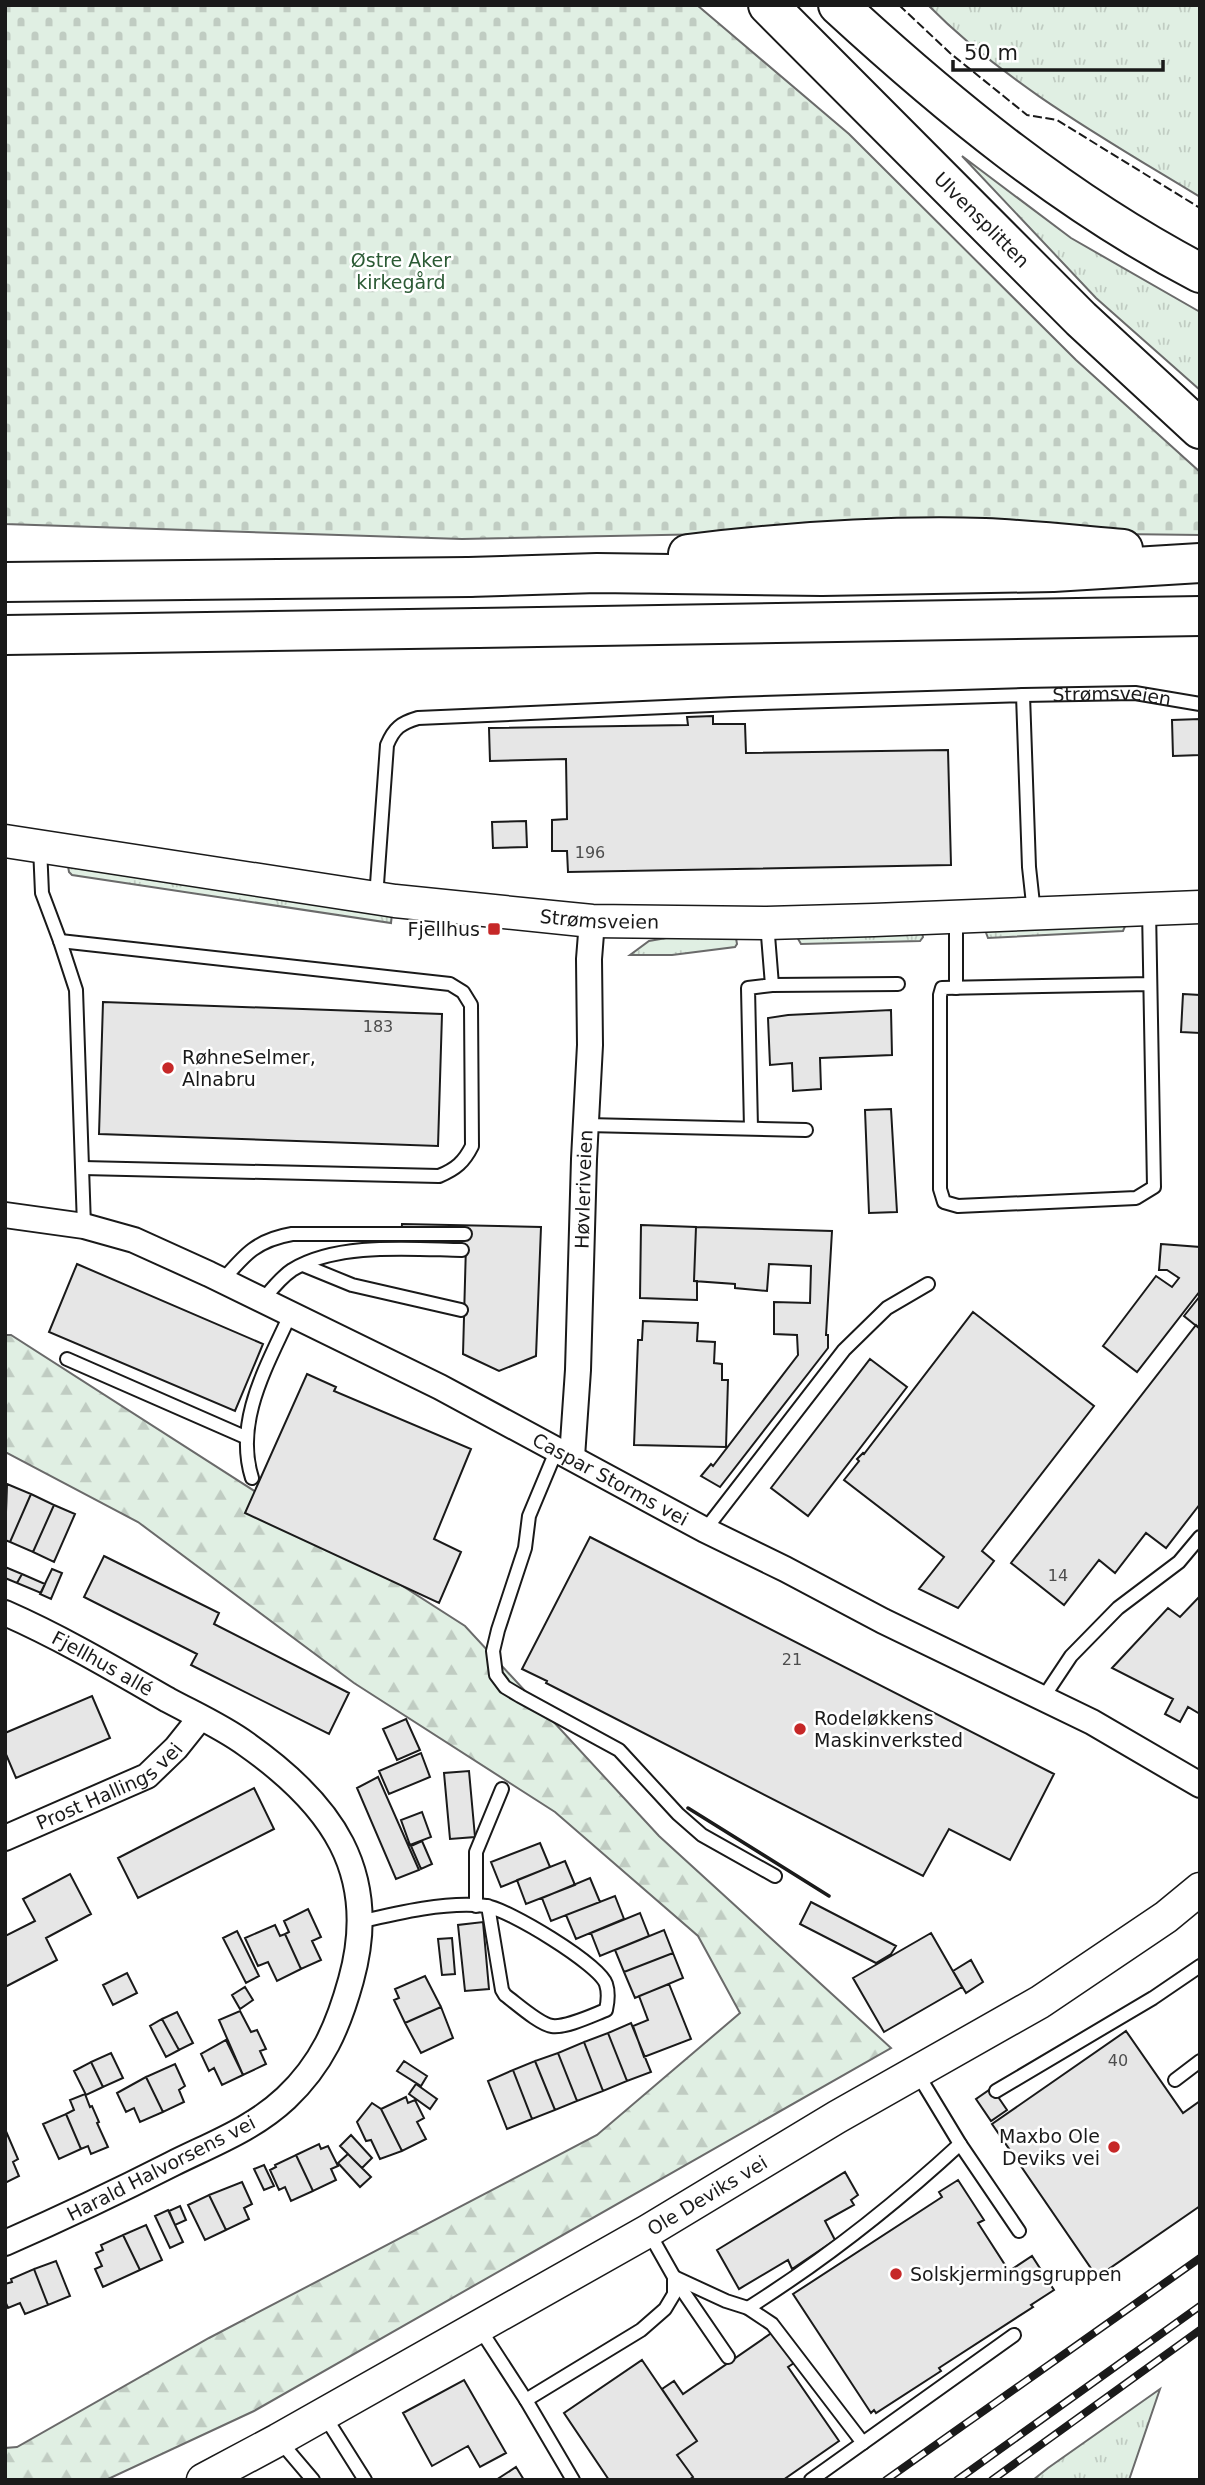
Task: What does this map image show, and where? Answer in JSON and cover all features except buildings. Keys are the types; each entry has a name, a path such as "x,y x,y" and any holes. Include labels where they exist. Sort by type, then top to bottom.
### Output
{"highway":[{"name":"Ulvensplitten","path":"768,5 1081,319 1200,429"},
{"path":"838,5 908,69 1015,155 1098,213 1200,273"},
{"path":"5,582 597,573 822,576 1053,572 1200,560"},
{"path":"5,635 1200,616"}],"street":[{"name":"Strømsveien","path":"6,845 40,847 376,898 592,921 767,923 956,918 1200,906"},
{"name":"Høvleriveien","path":"564,1453 578,1370 592,921"},
{"name":"Caspar Storms vei","path":"5,1215 84,1226 134,1240 222,1281 440,1387 705,1530 905,1632 1091,1722 1200,1785"},
{"name":"Fjellhus allé","path":"5,1613 63,1639 200,1718"},
{"name":"Prost Hallings vei","path":"5,1838 147,1776 176,1748 200,1718"},
{"name":"Harald Halvorsens vei","path":"5,2243 124,2190 240,2132 286,2098 325,2050 340,2019 356,1961 359,1922 358,1889 350,1858 336,1831 294,1782 245,1742 200,1718"},
{"name":"Ole Deviks vei","path":"202,2480 278,2440 648,2231 837,2117 1051,1995 1166,1917 1200,1889"}],"lane":[{"name":"Strømsveien","path":"376,898 387,745 391,734 404,722 418,718 1023,695 1135,693 1200,704"},
{"path":"1023,695 1029,867 1034,913"},
{"path":"40,847 41,893 76,990 84,1226"},
{"path":"1149,909 1154,1187 1136,1198 958,1206 944,1202 940,1189 942,988 1150,984"},
{"path":"956,918 956,988"},
{"path":"767,923 772,985"},
{"path":"60,941 450,984 463,992 471,1006 472,1146 465,1161 439,1177 83,1168"},
{"path":"751,1128 748,988 772,985 898,984"},
{"path":"586,1125 806,1130"},
{"path":"222,1281 243,1256 271,1238 292,1234 465,1234"},
{"path":"262,1301 283,1278 303,1265 330,1255 396,1249 462,1250"},
{"path":"303,1265 352,1285 461,1310"},
{"path":"705,1530 844,1350 887,1308 928,1284"},
{"path":"252,1478 246,1458 247,1422 264,1372 290,1315"},
{"path":"67,1359 245,1437"},
{"path":"564,1453 529,1516 525,1548 493,1651 496,1675 505,1687 618,1750 678,1814 702,1835 775,1876"},
{"path":"1043,1698 1071,1656 1108,1617 1180,1562 1200,1537"},
{"path":"359,1922 443,1907 482,1906 520,1918 584,1962 606,1982 609,1999 606,2010 561,2026 551,2026 505,1995 502,1990 482,1906 476,1852 502,1789"},
{"path":"996,2091 1153,1998 1200,1966"},
{"path":"1175,2080 1200,2061"},
{"path":"917,2073 960,2144 1019,2231"},
{"path":"748,2308 803,2273 857,2232 960,2144"},
{"path":"648,2231 674,2277 728,2357"},
{"path":"674,2277 748,2308 772,2323 863,2443"},
{"path":"526,2400 657,2317 674,2294 674,2277"},
{"path":"477,2326 526,2400 573,2480"},
{"path":"811,2480 1014,2335"},
{"path":"323,2414 365,2480"},
{"path":"278,2440 313,2480"}],"green space":[{"name":"Østre Aker kirkegård","path":"5,5 697,5 849,134 1076,360 1200,472 1200,535 873,531 462,539 5,524"},
{"path":"928,5 1200,5 1200,197 1093,132 1023,85 958,34"},
{"path":"962,156 1071,238 1200,312 1200,390 1096,298"},
{"path":"68,866 392,914 391,923 72,875"},
{"path":"1126,924 1123,931 988,938 985,930"},
{"path":"922,933 920,941 801,944 797,937"},
{"path":"672,937 736,938 737,944 735,947 672,955 630,955 649,941"},
{"path":"5,1335 11,1335 465,1626 659,1836 891,2048 254,2411 106,2480 5,2480 5,2448 17,2447 209,2338 597,2135 740,2013 698,1936 555,1812 354,1683 138,1522 5,1452"},
{"path":"1160,2389 1129,2480 1033,2480 1048,2468"}],"railway":[{"path":"886,2480 1200,2258"},
{"path":"957,2480 1200,2306"},
{"path":"992,2480 1200,2330"}],"fence":[{"path":"899,5 950,53 1027,115 1057,120 1200,208"}],"wall":[{"path":"688,1808 829,1896"}],"place":[{"name":"Fjellhus","path":"494,929"},
{"name":"RøhneSelmer, Alnabru","path":"168,1068"},
{"name":"Rodeløkkens Maskinverksted","path":"800,1729"},
{"name":"Maxbo Ole Deviks vei","path":"1114,2147"},
{"name":"Solskjermingsgruppen","path":"896,2274"}]}
